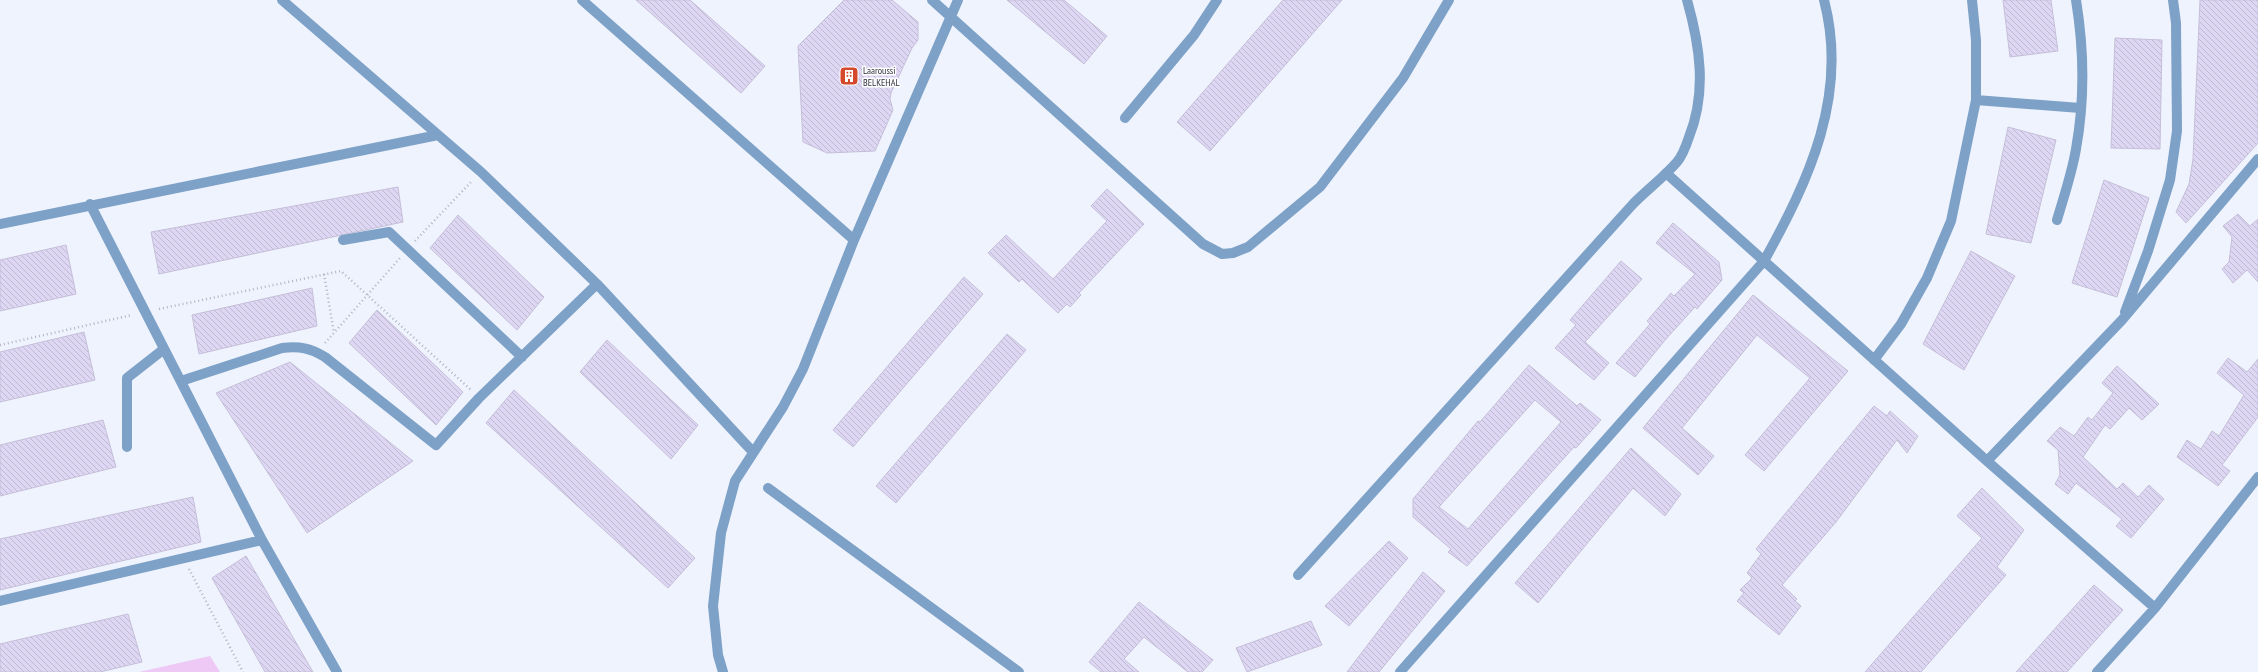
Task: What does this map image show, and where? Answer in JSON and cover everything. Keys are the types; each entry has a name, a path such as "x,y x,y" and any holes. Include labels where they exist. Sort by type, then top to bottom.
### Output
{"street":[{"path":"282,0 481,172 597,284 753,452"},
{"path":"582,0 854,240"},
{"path":"932,0 1203,244 1222,254 1233,253 1248,247 1320,187 1403,78 1449,0"},
{"path":"723,672 718,655 713,606 721,533 735,481 783,407 803,369 854,240 958,0"},
{"path":"1125,118 1194,35 1216,0"},
{"path":"1298,575 1633,204 1666,173 1684,151 1694,126 1699,99 1701,69 1694,27 1687,0"},
{"path":"1400,672 1764,261 1792,210 1824,127 1831,84 1832,45 1824,0"},
{"path":"1874,360 1901,324 1927,278 1951,221 1976,100 1976,40 1972,0"},
{"path":"2058,220 2076,148 2083,76 2082,37 2076,0"},
{"path":"2122,320 2148,251 2170,180 2177,130 2176,23 2173,0"},
{"path":"1976,100 2080,108"},
{"path":"0,224 90,204 438,135"},
{"path":"1987,461 2122,320 2258,159"},
{"path":"1666,173 1987,461 2155,608"},
{"path":"90,204 262,540 337,672"},
{"path":"343,240 389,232 522,357"},
{"path":"181,381 282,348 298,346 317,352 436,445 480,398 597,284"},
{"path":"127,447 127,378 164,349"},
{"path":"2097,672 2155,608 2258,477"},
{"path":"768,488 1019,672"},
{"path":"0,601 262,540"}],"path":[{"path":"317,352 408,249 481,172"},
{"path":"0,345 145,312 341,271 480,398"},
{"path":"324,274 334,333"},
{"path":"183,558 243,672"}],"shaded area":[{"path":"210,656 220,672 139,672"}],"building":[{"path":"636,0 690,0 765,66 741,93"},
{"name":"Laaroussi BELKEHAL","path":"844,0 892,0 918,22 918,40 912,48 891,93 890,99 893,110 875,151 827,153 803,142 798,46"},
{"path":"1007,0 1064,0 1107,36 1084,64"},
{"path":"1283,0 1342,0 1210,151 1177,122"},
{"path":"2003,0 2051,0 2058,51 2010,57"},
{"path":"2200,0 2258,0 2258,143 2186,223 2176,212 2189,184 2193,159"},
{"path":"2115,38 2162,40 2160,149 2111,148"},
{"path":"2008,127 2056,140 2031,243 1986,234"},
{"path":"2104,180 2149,198 2117,297 2072,283"},
{"path":"398,187 403,222 159,274 151,232"},
{"path":"1107,189 1144,224 1079,293 1081,295 1070,307 1067,304 1058,313 1022,279 1019,282 988,253 1006,235 1053,279 1107,221 1091,206"},
{"path":"2238,214 2250,226 2258,219 2258,282 2247,270 2233,283 2222,269 2229,262 2232,237 2223,226"},
{"path":"458,215 544,297 517,330 430,248"},
{"path":"1673,223 1719,262 1722,280 1697,309 1695,307 1666,339 1635,377 1616,363 1650,324 1647,321 1671,293 1674,296 1695,274 1656,243"},
{"path":"66,245 76,294 0,311 0,260"},
{"path":"1971,251 2015,276 1964,370 1923,344"},
{"path":"1621,261 1642,279 1585,342 1609,363 1594,380 1555,348 1576,325 1570,320"},
{"path":"964,277 983,294 853,447 833,430"},
{"path":"312,288 317,326 199,354 192,315"},
{"path":"1753,295 1848,371 1764,471 1745,455 1810,378 1757,335 1682,428 1714,456 1698,475 1643,428"},
{"path":"377,310 463,392 436,425 349,343"},
{"path":"84,332 95,380 0,402 0,352"},
{"path":"1007,334 1026,350 896,503 876,486"},
{"path":"607,340 698,425 671,459 580,372"},
{"path":"2228,358 2247,372 2258,359 2258,417 2222,465 2230,471 2218,486 2177,457 2187,440 2201,449 2212,431 2219,436 2244,395 2217,373"},
{"path":"290,362 413,461 307,533 216,393"},
{"path":"1529,365 1577,406 1580,403 1601,420 1576,448 1574,447 1467,566 1448,552 1451,549 1413,517 1413,499 1478,421 1480,422","holes":["1535,400 1561,422 1468,529 1439,507"]},
{"path":"2117,366 2159,404 2142,420 2129,408 2110,429 2105,425 2083,457 2117,489 2123,483 2138,497 2149,485 2164,499 2131,538 2116,526 2122,519 2076,483 2068,494 2055,484 2060,475 2058,450 2047,441 2060,427 2074,436 2088,417 2092,420 2113,393 2102,383"},
{"path":"514,390 695,558 668,588 486,423"},
{"path":"1874,406 1887,416 1890,411 1918,436 1907,453 1897,440 1836,522 1782,585 1797,599 1795,601 1801,606 1779,635 1737,601 1744,593 1740,590 1752,578 1747,573 1761,554 1756,549"},
{"path":"103,420 116,467 0,496 0,445"},
{"path":"1631,448 1681,494 1665,516 1633,488 1538,603 1515,583"},
{"path":"1982,488 2024,530 1997,567 2006,575 1921,672 1865,672 1982,538 1957,516"},
{"path":"193,497 201,542 0,590 0,539"},
{"path":"1389,541 1408,558 1349,626 1325,606"},
{"path":"246,556 313,672 265,672 212,578"},
{"path":"1423,572 1445,591 1379,672 1347,672"},
{"path":"2094,585 2123,610 2067,672 2016,672"},
{"path":"1139,602 1213,660 1202,672 1188,672 1144,637 1124,659 1139,672 1101,672 1089,662"},
{"path":"128,614 142,662 100,672 0,672 0,644"},
{"path":"1311,621 1322,645 1247,672 1236,648"}],"place":[{"name":"Laaroussi BELKEHAL","path":"849,76"}]}
